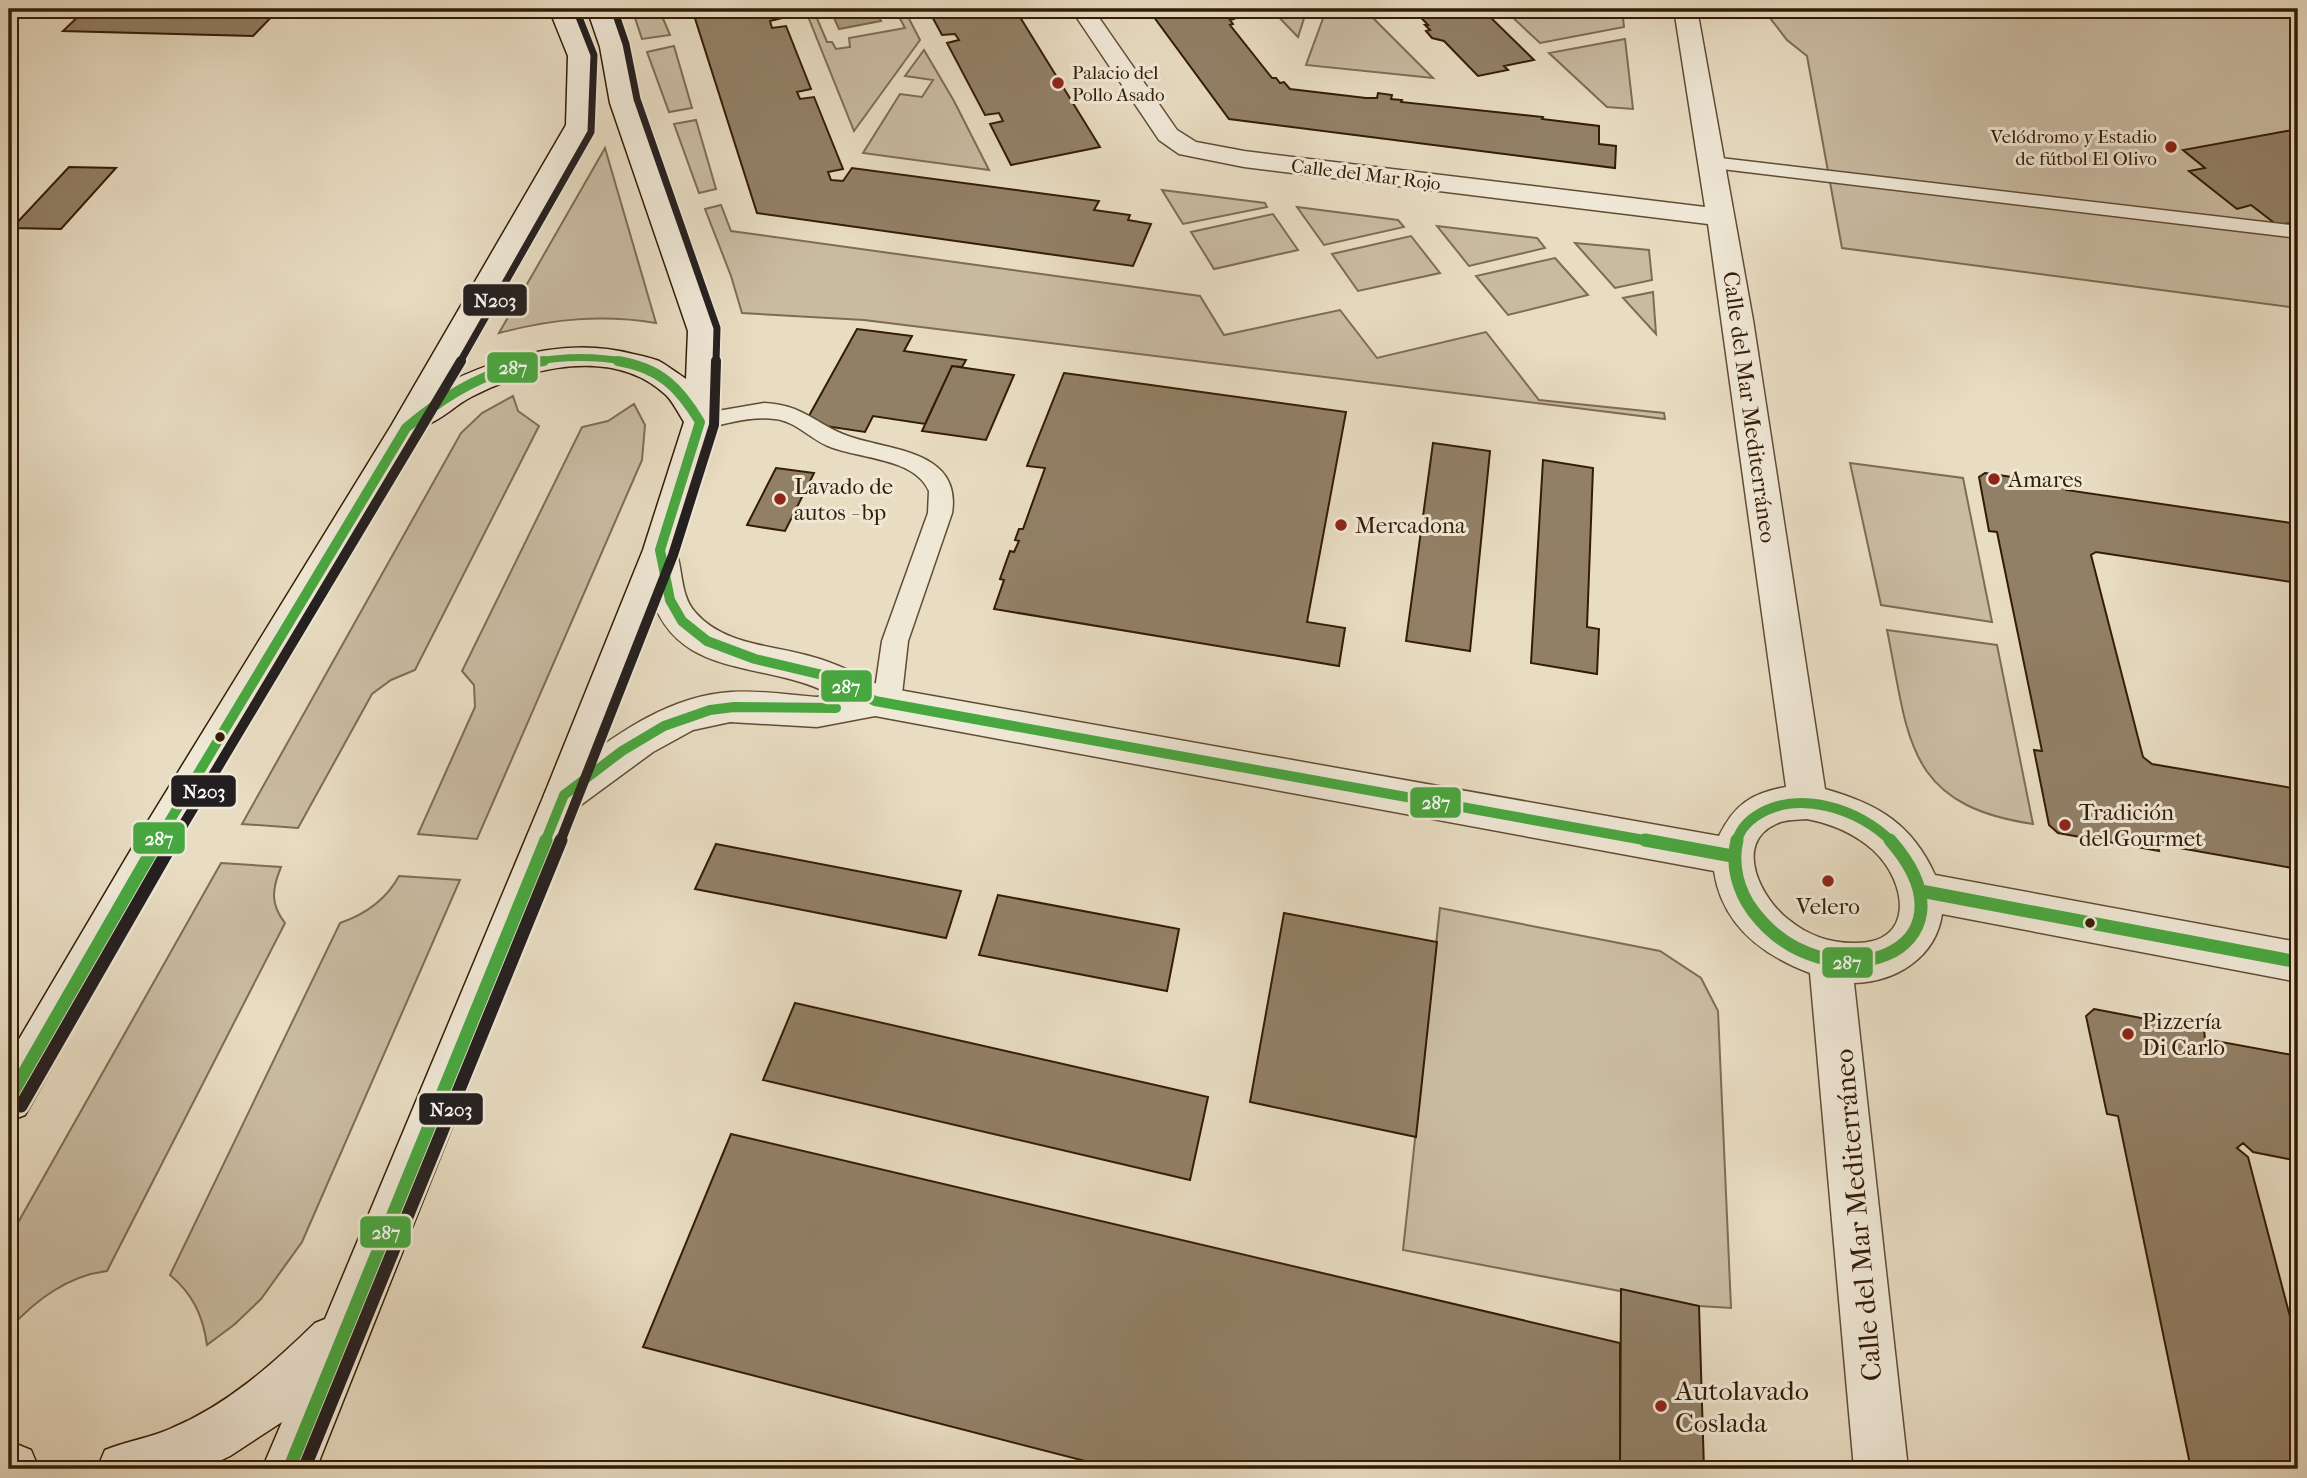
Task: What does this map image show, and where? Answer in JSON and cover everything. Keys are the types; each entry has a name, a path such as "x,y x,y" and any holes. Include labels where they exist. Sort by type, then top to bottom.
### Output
{"street":[{"path":"9,1099 159,838 406,428 579,125 580,56 561,9"},
{"path":"289,1469 564,795 660,550 700,422 703,331 623,103 612,47 599,9"},
{"name":"Calle del Mar Rojo","path":"1082,9 1168,135 1188,148 1244,159 1721,217"},
{"name":"Calle del Mar Mediterráneo","path":"1687,10 1798,724 1807,803"},
{"path":"406,428 428,408 454,391 484,377 515,366 578,357 636,363 659,373 679,387 692,403 700,422"},
{"path":"660,550 670,600 682,621 692,631 707,641 755,659 827,676 881,702 1732,856"},
{"path":"564,795 639,741 684,717 730,707 817,712 881,702"},
{"path":"1807,803 1836,808 1864,820 1889,839 1908,862 1921,891 1920,921 1909,942 1888,956 1861,963 1830,960 1800,950 1772,932 1758,917 1737,885 1732,856 1740,830 1757,814 1779,805 1807,803"},
{"path":"1921,891 2298,962"},
{"name":"Calle del Mar Mediterráneo","path":"1830,960 1881,1469"},
{"path":"124,1469 194,1445 250,1414 302,1373 345,1328"}],"lane":[{"path":"1712,163 2298,232"},
{"path":"2242,225 2298,214"},
{"path":"700,422 750,410 787,413 839,442 891,454 928,472 937,481 942,493 940,513 895,641 881,702"}],"shaded area":[{"path":"632,9 659,9 670,35 642,39"},
{"path":"805,9 813,9 827,42 832,42 836,49 850,47 849,38 905,28 895,9 904,9 920,40 854,131"},
{"path":"830,9 875,9 881,21 839,29"},
{"path":"1271,9 1307,9 1298,37"},
{"path":"1345,9 1364,9 1433,78 1306,65 1325,13 1343,16"},
{"path":"1544,9 1622,9 1624,27 1540,43 1510,15"},
{"path":"1763,9 2298,9 2298,308 1842,248 1807,56 1787,40"},
{"path":"1625,39 1633,109 1607,107 1549,53"},
{"path":"674,46 692,108 669,112 647,52"},
{"path":"924,50 989,170 863,153 900,94 922,97 933,80 905,76"},
{"path":"696,120 716,189 699,193 674,124"},
{"path":"605,148 656,323 577,319 499,333"},
{"path":"1162,190 1265,203 1267,207 1183,224"},
{"path":"721,205 731,231 1200,296 1224,335 1340,310 1377,358 1486,332 1539,400 1664,413 1665,419 864,320 742,313 705,209"},
{"path":"1297,207 1398,220 1404,227 1324,245"},
{"path":"1273,214 1298,250 1214,269 1191,232"},
{"path":"1437,226 1537,238 1545,248 1469,266"},
{"path":"1411,236 1440,273 1358,291 1332,254"},
{"path":"1575,243 1649,250 1652,280 1615,288"},
{"path":"1555,258 1588,295 1508,315 1476,276"},
{"path":"1653,292 1656,334 1623,298"},
{"path":"513,396 518,411 539,426 415,670 391,680 372,694 298,828 242,824 461,433 482,413"},
{"path":"634,404 645,425 642,460 477,839 418,834 475,707 474,685 462,671 582,427 608,421"},
{"path":"1850,463 1963,478 1992,622 1881,605"},
{"path":"1887,630 1997,645 2033,824 1991,815 1959,801 1936,782 1920,760 1909,733"},
{"path":"221,863 281,867 274,896 277,909 285,923 107,1271 79,1278 53,1291 30,1308 9,1329 9,1247 15,1228"},
{"path":"399,876 460,880 302,1242 261,1299 235,1324 207,1345 196,1306 170,1275 340,923 374,905 388,892"},
{"path":"1440,908 1660,951 1701,978 1718,1011 1731,1308 1699,1306 1403,1250"}],"building":[{"path":"86,9 279,9 253,36 63,31"},
{"path":"692,9 778,9 782,18 770,21 772,28 786,26 811,89 797,92 800,99 814,97 843,169 828,172 831,180 843,181 852,168 1099,201 1094,210 1130,215 1128,220 1151,224 1133,266 757,213"},
{"path":"928,9 1015,9 1100,147 1011,165 990,124 1003,121 999,113 985,115 947,43 959,40 955,34 942,35"},
{"path":"1148,9 1221,9 1224,13 1229,12 1234,19 1230,20 1233,24 1230,25 1272,78 1276,78 1280,83 1284,82 1290,89 1366,98 1377,98 1378,93 1392,95 1391,99 1402,100 1401,102 1543,117 1542,119 1599,126 1599,144 1616,146 1615,168 1229,119"},
{"path":"1413,9 1482,9 1534,60 1504,66 1508,70 1478,76 1444,41 1432,38 1426,31 1430,30 1425,25 1428,25"},
{"path":"2298,129 2298,222 2277,225 2251,205 2237,209 2189,171 2205,168 2183,150"},
{"path":"69,167 116,168 61,229 12,228"},
{"path":"857,329 912,336 904,351 966,360 962,367 952,366 925,424 873,416 865,432 805,423"},
{"path":"952,366 1014,375 986,440 922,431"},
{"path":"1064,373 1346,412 1307,622 1345,628 1339,666 994,609 1004,580 1000,579 1010,551 1014,552 1019,541 1015,540 1019,529 1023,529 1045,468 1027,466"},
{"path":"1433,443 1490,451 1470,651 1406,641"},
{"path":"1543,460 1593,468 1587,627 1599,629 1597,674 1531,663"},
{"name":"Lavado de autos - bp","path":"776,468 814,473 785,531 747,525"},
{"path":"1985,473 2066,485 2066,490 2298,524 2298,583 2096,552 2091,555 2143,757 2152,764 2298,789 2298,869 2157,844 2159,851 2058,833 2049,825 2034,750 2042,751 1997,532 1989,531 1979,477"},
{"path":"716,844 961,891 946,938 695,889"},
{"path":"998,895 1179,929 1167,991 979,955"},
{"path":"1284,913 1437,942 1416,1137 1250,1102"},
{"path":"795,1003 1208,1097 1190,1180 763,1080"},
{"path":"2094,1009 2204,1030 2205,1039 2298,1056 2298,1161 2253,1152 2243,1143 2237,1148 2248,1157 2298,1347 2298,1469 2191,1469 2118,1116 2107,1114 2086,1016"},
{"path":"731,1134 1620,1343 1620,1469 1116,1469 643,1347"},
{"name":"Autolavado Coslada","path":"1621,1289 1699,1306 1704,1469 1620,1469"}],"transit line":[{"name":"N203","path":"304,1469 577,800 673,555 714,425 717,328 637,99 626,44 614,9"},
{"name":"N203","path":"21,1106 171,845 418,435 591,132 594,55 579,17"},
{"name":"287","path":"9,1099 159,838 406,428 440,401 477,380 505,369 569,357 633,363 661,375 683,395 700,422 660,550 670,600 682,621 707,641 755,659 827,676 875,701 1732,856"},
{"name":"287","path":"289,1469 564,795 622,751 664,726 687,717 734,707 810,710 836,708"},
{"name":"287","path":"1807,802 1829,807 1871,825 1889,839 1904,856 1915,875 1921,912 1916,930 1905,944 1888,955 1853,963 1817,957 1774,934 1750,906 1735,871 1734,853 1738,836 1748,821 1765,810 1780,805 1807,802"},
{"name":"287","path":"1921,891 2298,962"}],"place":[{"name":"Palacio del Pollo Asado","path":"1058,83"},
{"name":"Velódromo y Estadio de fútbol El Olivo","path":"2171,147"},
{"name":"Amares","path":"1994,479"},
{"name":"Lavado de autos - bp","path":"780,499"},
{"name":"Mercadona","path":"1341,525"},
{"name":"Tradición del Gourmet","path":"2065,825"},
{"name":"Velero","path":"1828,881"},
{"name":"Pizzería Di Carlo","path":"2128,1034"},
{"name":"Autolavado Coslada","path":"1661,1406"}]}
